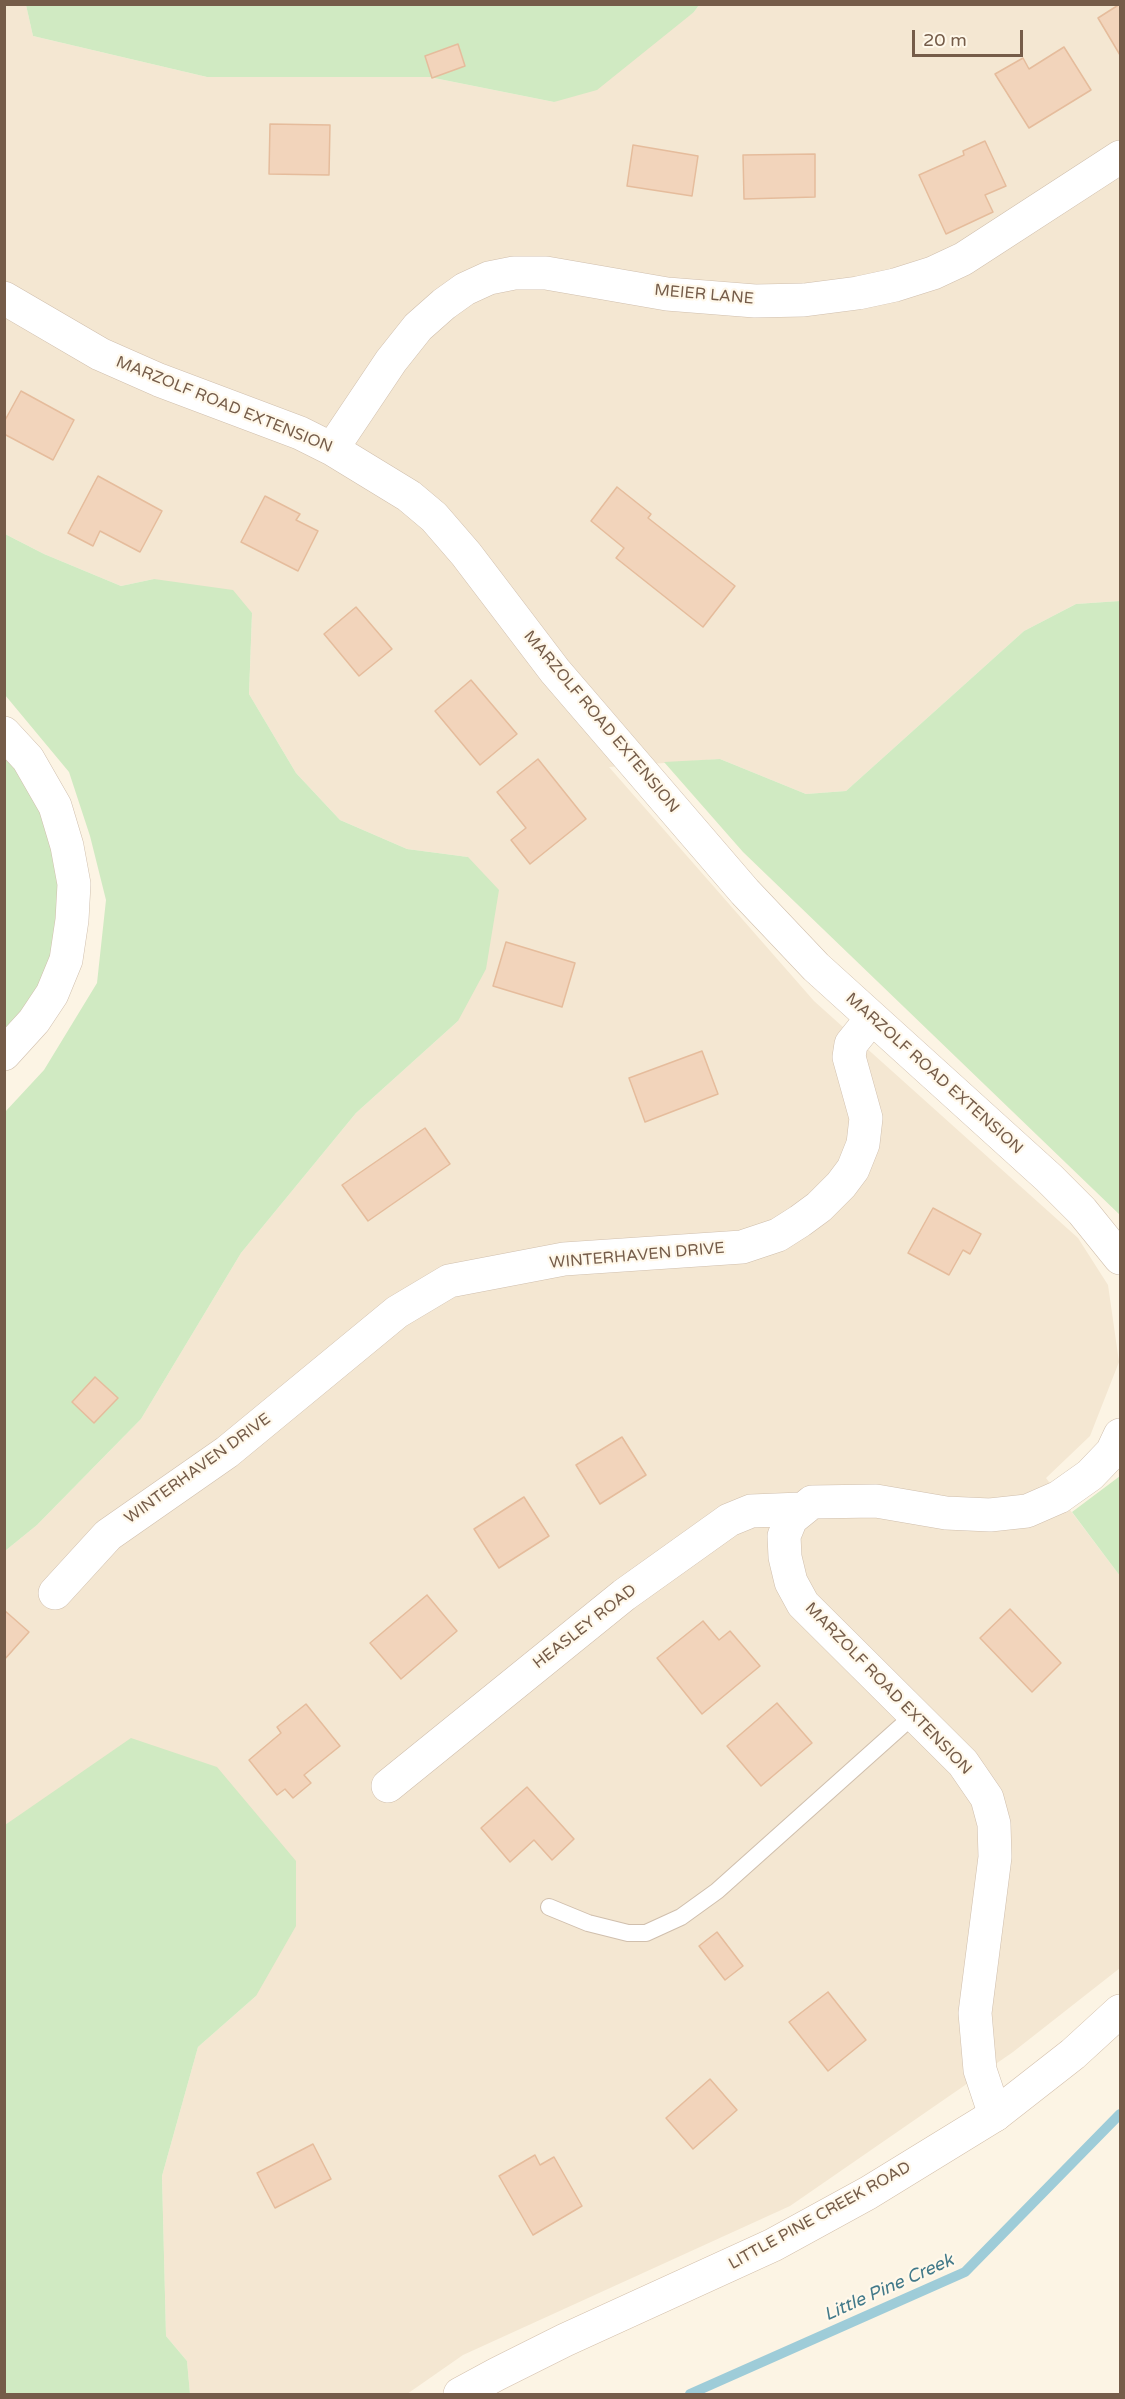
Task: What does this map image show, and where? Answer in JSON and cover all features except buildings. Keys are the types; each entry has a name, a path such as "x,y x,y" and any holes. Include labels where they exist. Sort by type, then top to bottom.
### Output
{"street":[{"name":"MEIER LANE","path":"332,449 391,361 418,327 458,294 489,278 514,273 546,273 667,294 755,301 804,300 858,293 896,285 933,273 963,259 1120,157"},
{"name":"MARZOLF ROAD EXTENSION","path":"4,298 100,354 169,384 300,433 332,449 409,496 434,518 465,554 555,671 745,892 871,1019 1049,1178 1082,1211 1120,1258"},
{"path":"4,733 28,759 55,806 67,846 74,884 72,920 63,968 52,994 34,1021 4,1054"},
{"name":"WINTERHAVEN DRIVE","path":"55,1593 108,1535 227,1452 397,1312 449,1281 564,1259 742,1247 778,1234 801,1221 841,1185 853,1169 863,1144 866,1118 849,1057 851,1044 871,1019"},
{"path":"801,1509 812,1502 876,1502 946,1513 990,1515 1027,1511 1059,1497 1090,1475 1112,1452 1120,1435"},
{"name":"MARZOLF ROAD EXTENSION","path":"801,1509 791,1519 784,1536 785,1557 791,1582 803,1604 963,1762 987,1797 994,1824 995,1857 975,2013 980,2070 995,2115"},
{"name":"HEASLEY ROAD","path":"388,1786 624,1595 729,1520 751,1511 801,1509"},
{"name":"LITTLE PINE CREEK ROAD","path":"460,2394 565,2340 773,2246 868,2193 995,2115 1073,2054 1120,2012"}],"lane":[{"path":"549,1907 588,1923 628,1934 646,1933 681,1917 717,1892 915,1714"}],"shaded area":[{"path":"5,5 26,5 33,36 207,77 429,77 554,102 694,12 699,5 1120,5 1120,601 1076,604 1024,631 846,791 806,794 720,759 609,767 814,1001 1078,1238 1108,1285 1119,1362 1090,1436 1046,1478 1120,1576 1120,1968 1013,2052 790,2206 463,2355 407,2394 190,2394 187,2361 166,2336 162,2176 198,2047 256,1996 5,1825 5,1551 37,1525 141,1419 241,1253 356,1113 458,1021 468,857 407,849 340,820 296,773 249,694 252,613 154,579 121,586 44,554 5,534"}],"green space":[{"path":"26,5 699,5 694,12 597,90 554,102 429,77 207,77 33,36"},
{"path":"5,534 44,554 121,586 154,579 233,590 252,613 249,694 296,773 340,820 407,849 468,857 499,890 486,969 458,1021 356,1113 241,1253 141,1419 37,1525 5,1551 5,1112 44,1070 97,983 106,900 90,836 69,772 5,695"},
{"path":"1120,601 1120,1215 743,852 664,762 720,759 806,794 846,791 1024,631 1076,604"},
{"path":"5,733 28,759 72,920 5,1054"},
{"path":"1120,1476 1120,1576 1072,1512"},
{"path":"131,1738 217,1767 296,1861 296,1926 256,1996 198,2047 162,2176 166,2336 187,2361 190,2394 5,2394 5,1825"}],"waterway":[{"name":"Little Pine Creek","path":"690,2394 965,2272 1120,2114"}]}
